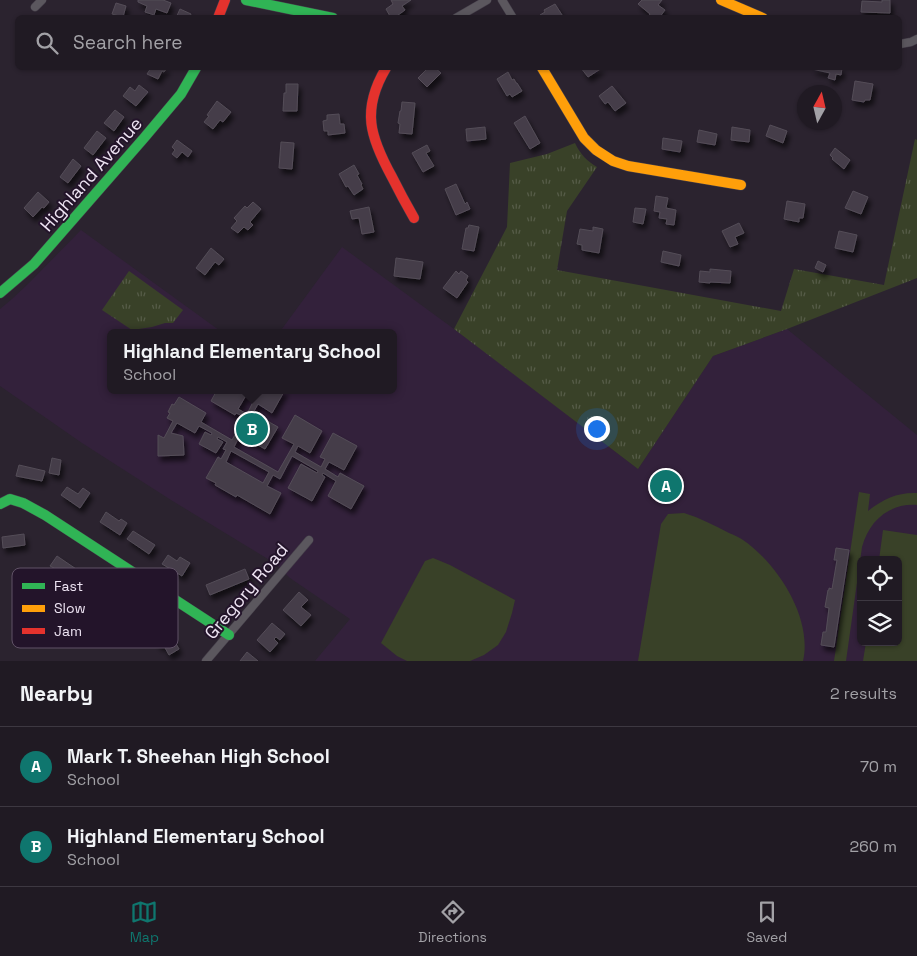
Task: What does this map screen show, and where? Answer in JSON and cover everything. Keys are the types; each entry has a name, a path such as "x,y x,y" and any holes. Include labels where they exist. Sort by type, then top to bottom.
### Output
{"street":[{"path":"35,7 42,0"},
{"path":"219,15 225,0"},
{"path":"246,0 318,15"},
{"path":"461,15 487,0"},
{"path":"502,0 511,15"},
{"path":"721,0 756,15"},
{"path":"902,44 917,39"},
{"name":"Highland Avenue","path":"0,292 34,264 138,146 181,94 195,70"},
{"path":"384,70 375,90 371,110 371,130 378,152 414,218"},
{"path":"543,70 584,138 596,150 613,161 628,166 742,186"},
{"path":"0,504 10,500 23,503 45,515 126,568"},
{"name":"Gregory Road","path":"206,661 309,540"},
{"path":"178,602 229,635"}],"shaded area":[{"path":"81,230 217,329 107,329 107,394 397,394 397,329 282,329 342,247 484,351 638,469 713,356 787,329 917,435 917,661 315,661 350,619 290,578 276,564 82,443 0,386 0,309 29,283"}],"green space":[{"path":"915,139 917,140 917,278 713,356 638,469 454,329 507,227 510,163 547,154 575,143 584,157 597,167 567,211 557,270 781,311 794,269 884,285"},
{"path":"129,271 183,310 173,323 130,329 102,310"},
{"path":"859,492 870,494 868,511 879,503 897,495 917,493 917,505 907,505 889,511 875,522 865,538 861,556 857,556 857,583 846,661 834,661"},
{"path":"684,513 740,538 756,550 780,577 797,610 803,627 805,644 803,661 638,661 661,524 668,514"},
{"path":"883,530 917,535 917,661 863,661 865,646 902,646 902,556 880,556"},
{"path":"433,558 450,565 515,600 506,632 498,645 484,655 470,661 407,661 397,656 381,643 425,561"}],"building":[{"path":"138,0 163,0 171,3 167,13 156,9 154,15 145,12 147,6 138,2"},
{"path":"391,0 411,0 402,6 405,10 398,15 389,15 386,9 393,4"},
{"path":"642,0 662,0 658,5 665,10 661,15 649,15 638,4"},
{"path":"882,0 890,0 890,13 861,12 862,1 882,2"},
{"path":"116,3 126,6 124,15 112,14"},
{"path":"555,4 562,15 540,15 545,12 544,10"},
{"path":"180,9 191,14 190,15 177,15"},
{"path":"150,70 166,70 164,72 162,71 158,79 147,74"},
{"path":"426,70 437,70 441,73 427,87 418,78"},
{"path":"583,70 599,70 588,77"},
{"path":"816,70 842,70 841,75 836,74 835,80 828,78 830,73"},
{"path":"508,72 512,80 514,79 522,91 512,97 510,94 507,96 497,79"},
{"path":"855,81 873,84 870,100 865,100 864,102 852,100"},
{"path":"286,84 298,84 297,111 283,111"},
{"path":"139,85 148,92 136,106 123,96 130,87 135,91"},
{"path":"612,86 626,103 615,111 608,102 605,104 599,96"},
{"path":"217,101 231,112 223,122 220,120 213,129 204,122"},
{"path":"402,102 415,103 412,134 399,133 400,124 398,123"},
{"path":"115,110 124,117 114,131 104,123"},
{"path":"339,114 340,124 344,124 345,133 328,135 328,131 324,131 323,121 327,120 327,115"},
{"path":"525,116 540,143 530,149 514,123"},
{"path":"770,125 787,131 783,143 766,136"},
{"path":"485,127 486,139 467,141 466,129"},
{"path":"732,127 750,130 749,142 731,140"},
{"path":"699,130 717,134 715,145 697,142"},
{"path":"97,131 106,138 93,155 84,148"},
{"path":"663,138 682,141 680,152 662,149"},
{"path":"177,140 192,151 188,157 182,152 177,158 172,154 175,150 172,147"},
{"path":"281,142 294,143 292,169 279,168"},
{"path":"427,145 430,151 426,153 434,166 423,172 412,153"},
{"path":"835,148 850,160 844,169 830,155"},
{"path":"73,159 81,166 68,183 60,177"},
{"path":"354,165 359,174 357,175 363,189 354,195 348,186 346,187 339,174"},
{"path":"456,184 465,204 467,202 470,209 456,215 445,189"},
{"path":"853,191 868,197 861,214 845,208"},
{"path":"38,192 49,202 33,217 24,208"},
{"path":"656,196 668,198 666,208 676,210 674,225 666,224 667,219 659,218 660,212 654,211"},
{"path":"787,201 805,204 803,218 799,218 799,222 784,219"},
{"path":"253,202 261,209 250,222 253,225 248,230 244,227 238,233 231,228 237,221 234,218 245,206 247,208"},
{"path":"369,207 374,232 362,234 359,218 352,219 350,211"},
{"path":"635,208 646,209 643,224 633,222"},
{"path":"739,223 744,233 735,237 738,244 730,247 722,231"},
{"path":"469,225 479,227 474,251 462,249 466,228"},
{"path":"593,227 603,229 599,253 582,250 582,245 577,244 580,229 593,231"},
{"path":"839,231 857,235 853,252 835,248"},
{"path":"211,248 224,259 219,265 215,262 205,275 196,268"},
{"path":"663,251 681,255 679,266 661,262"},
{"path":"396,258 423,262 420,279 394,276"},
{"path":"818,261 826,265 823,272 815,268"},
{"path":"710,269 731,271 730,283 699,282 700,271 710,272"},
{"path":"456,271 459,274 461,271 468,276 466,280 468,282 457,298 443,288"},
{"path":"215,394 247,394 238,409 247,414 253,402 249,399 252,394 283,394 272,413 258,404 253,413 278,427 265,449 240,435 234,447 278,472 294,444 282,438 295,415 322,431 310,453 298,446 295,452 321,467 325,459 320,457 333,433 357,446 344,470 329,462 325,469 338,477 340,473 364,486 351,509 328,496 336,481 323,473 322,475 325,477 312,501 288,488 301,464 317,473 318,471 292,456 280,479 273,475 267,486 281,493 270,514 237,495 236,497 206,478 218,457 221,459 226,450 223,449 227,442 218,437 217,439 223,442 216,453 199,444 205,432 211,435 212,433 199,426 195,433 177,423 171,433 183,436 184,455 158,456 158,435 164,438 173,421 167,418 170,413 168,412 172,404 174,405 179,397 206,413 201,422 232,440 245,417 236,413 235,415 211,401","holes":["231,451 269,472 263,483 226,462"]},
{"path":"52,458 61,460 59,475 49,473"},
{"path":"19,465 45,471 42,481 16,476"},
{"path":"67,487 78,494 83,488 90,493 80,508 61,495"},
{"path":"106,512 119,521 121,519 127,523 120,535 100,522"},
{"path":"133,531 155,545 149,554 127,539"},
{"path":"24,534 25,545 3,548 2,537"},
{"path":"836,548 849,550 834,647 821,645 823,632 826,632 829,608 825,607 828,590 829,588 832,589 837,560 834,560"},
{"path":"168,555 177,561 180,557 190,563 182,576 178,574 178,568 169,568 162,564"},
{"path":"57,556 75,568 54,568 50,566"},
{"path":"245,569 249,579 210,595 206,585"},
{"path":"299,592 308,600 301,607 311,615 301,626 283,610"},
{"path":"272,623 285,634 280,640 276,637 274,639 278,643 270,652 257,640"},
{"path":"178,647 179,649 169,655 165,648"},
{"path":"247,652 258,661 240,661"}],"traffic: fast":[{"path":"246,0 318,15"},
{"path":"0,293 34,264 181,94 195,70"},
{"path":"0,504 10,499 23,503 45,515 126,568"},
{"path":"178,602 229,635"}],"traffic: slow":[{"path":"721,0 756,15"},
{"path":"543,70 584,138 596,150 613,161 628,166 741,185"}],"traffic: jam":[{"path":"219,15 225,0"},
{"path":"385,70 373,97 371,123 384,163 414,218"}],"place":[{"name":"Highland Elementary School","path":"252,429"},
{"name":"Mark T. Sheehan High School","path":"666,486"}]}
